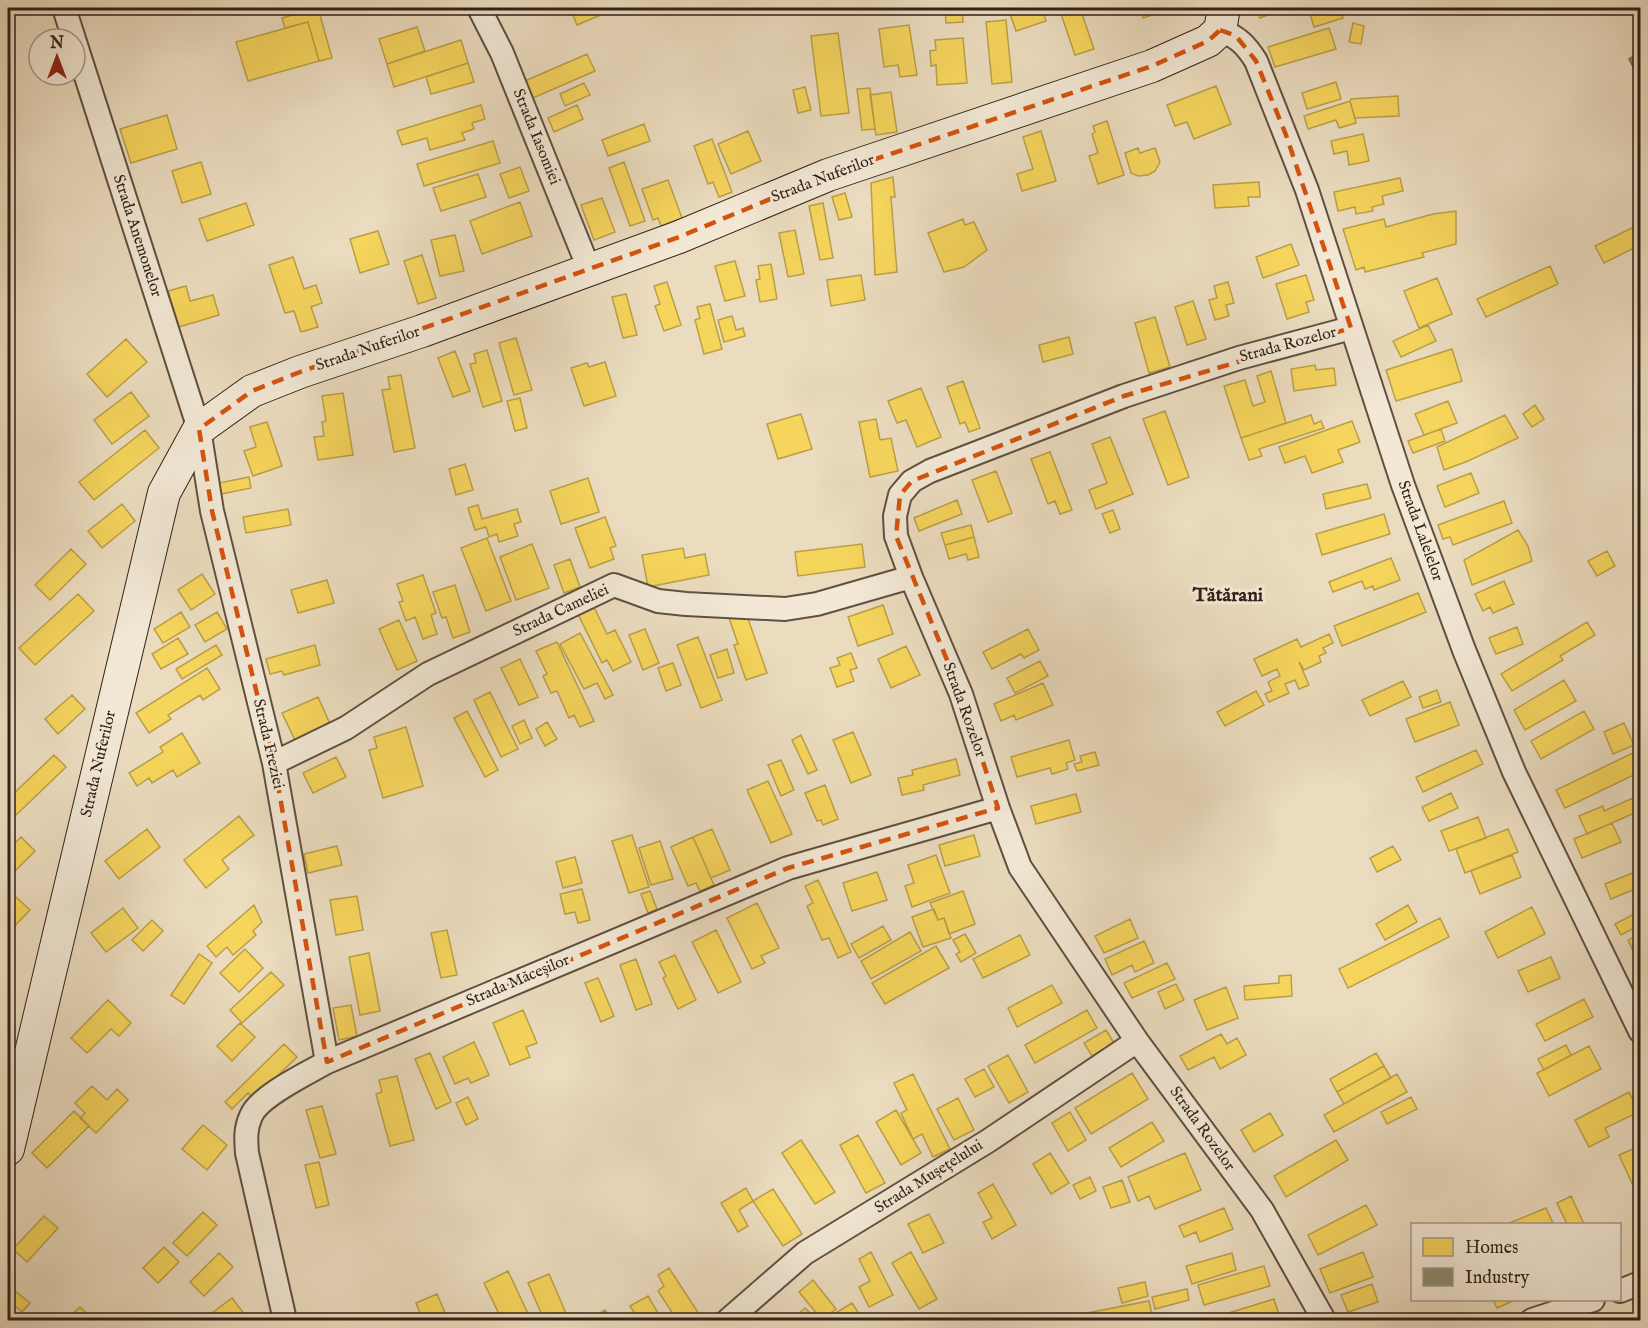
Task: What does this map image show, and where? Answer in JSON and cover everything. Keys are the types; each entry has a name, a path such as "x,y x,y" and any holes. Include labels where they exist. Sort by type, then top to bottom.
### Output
{"main road":[{"name":"Strada Nuferilor","path":"8,1149 164,493 200,429 252,391 300,372 422,331 679,237 828,175 1152,66 1209,41 1222,19"}],"street":[{"name":"Strada Anemonelor","path":"64,8 70,27"},
{"name":"Strada Iasomiei","path":"479,8 502,54 589,269"},
{"name":"Strada Lalelelor","path":"1222,19 1247,46 1257,61 1307,189 1351,328 1431,562 1510,762 1641,1031"},
{"name":"Strada Anemonelor","path":"87,81 200,429"},
{"name":"Strada Rozelor","path":"1324,1320 1262,1210 1137,1041 1020,867 961,694 896,536 895,516 900,495 912,481 930,471 1124,396 1239,358 1351,328"},
{"name":"Strada Freziei","path":"200,429 212,511 274,763 327,1062"},
{"name":"Strada Cameliei","path":"274,763 346,728 428,674 614,585 657,601 785,609 817,604 911,577"},
{"name":"Strada Măceșilor","path":"285,1320 247,1153 246,1131 252,1113 274,1092 327,1062 788,868 998,808"},
{"name":"Strada Mușețelului","path":"728,1320 805,1253 988,1141 1137,1041"},
{"path":"1621,1291 1641,1283"},
{"path":"1532,1320 1587,1301"}],"highlighted area":[{"path":"1220,30 1236,36 1256,61 1286,135 1351,328 1124,396 912,481 900,495 896,536 961,694 998,808 788,868 327,1062 274,763 212,511 199,429 252,391 300,372 679,237 828,175 1152,66 1208,41"}],"building: Homes":[{"path":"318,8 332,58 319,61 308,22 285,28 282,18"},
{"path":"570,8 597,8 601,15 577,25"},
{"path":"945,8 962,8 963,22 946,23"},
{"path":"1021,8 1042,8 1046,21 1016,31 1009,11"},
{"path":"1059,8 1080,8 1094,49 1075,55"},
{"path":"1140,8 1174,8 1143,18"},
{"path":"1255,8 1286,8 1260,18"},
{"path":"1308,8 1339,8 1343,18 1314,27"},
{"path":"1350,8 1370,8 1370,9 1352,15"},
{"path":"1006,20 1012,82 992,84 986,22"},
{"path":"308,22 319,61 248,81 236,42"},
{"path":"1353,23 1364,26 1361,44 1349,42"},
{"path":"909,25 917,75 900,77 898,65 884,67 879,29"},
{"path":"417,27 425,51 387,64 379,39"},
{"path":"1329,28 1336,49 1275,67 1268,47"},
{"path":"838,33 849,113 821,116 811,36"},
{"path":"963,38 967,83 937,85 936,65 931,66 930,51 936,50 935,40"},
{"path":"461,40 468,63 394,87 387,64"},
{"path":"587,54 595,71 533,98 525,81"},
{"path":"468,63 474,82 431,94 426,77"},
{"path":"1336,82 1341,99 1307,109 1302,93"},
{"path":"584,83 590,95 565,106 560,94"},
{"path":"1216,86 1231,124 1194,139 1187,122 1175,126 1167,105"},
{"path":"805,87 811,110 798,113 793,90"},
{"path":"870,88 875,129 862,130 857,89"},
{"path":"891,92 897,132 876,135 870,95"},
{"path":"1398,96 1399,116 1355,118 1351,99"},
{"path":"1350,101 1356,123 1339,128 1336,120 1308,129 1304,116"},
{"path":"481,105 485,119 472,123 474,129 462,133 465,140 430,150 427,138 402,145 397,131"},
{"path":"577,105 583,119 554,132 548,118"},
{"path":"167,115 177,149 131,163 120,129"},
{"path":"1107,121 1124,175 1098,184 1089,156 1098,153 1092,134 1095,132 1093,126"},
{"path":"644,124 650,141 608,156 602,140"},
{"path":"748,131 761,161 731,174 718,144"},
{"path":"1041,131 1056,181 1022,191 1017,174 1033,169 1023,137"},
{"path":"1363,134 1369,161 1349,165 1347,151 1334,154 1331,141"},
{"path":"712,139 732,192 719,197 713,182 708,184 694,146"},
{"path":"493,141 500,163 424,186 417,164"},
{"path":"1138,148 1140,153 1155,148 1160,162 1155,171 1148,175 1138,176 1131,173 1125,153"},
{"path":"201,162 211,194 182,203 172,171"},
{"path":"624,162 645,221 630,226 609,168"},
{"path":"520,167 529,191 509,198 500,174"},
{"path":"478,174 486,197 441,211 433,188"},
{"path":"893,177 895,197 891,197 897,272 875,275 871,183"},
{"path":"1400,178 1403,191 1382,196 1384,204 1372,207 1373,211 1356,214 1355,207 1338,211 1334,192"},
{"path":"668,180 682,218 661,226 658,218 653,220 642,189"},
{"path":"1259,182 1260,197 1248,197 1249,206 1215,208 1213,185"},
{"path":"845,193 852,217 839,220 832,197"},
{"path":"602,198 615,232 594,240 581,205"},
{"path":"520,202 532,236 482,254 470,221"},
{"path":"246,203 254,225 207,241 199,219"},
{"path":"823,203 833,258 820,260 809,206"},
{"path":"1456,211 1456,244 1422,253 1424,257 1365,272 1364,267 1356,270 1343,229 1384,219 1386,227 1433,214"},
{"path":"963,219 965,225 974,222 987,250 964,267 944,272 928,233"},
{"path":"1640,224 1640,245 1604,263 1595,246"},
{"path":"795,230 804,274 788,277 779,233"},
{"path":"378,231 389,264 360,273 350,239"},
{"path":"455,235 464,271 440,276 431,240"},
{"path":"1291,244 1299,265 1263,278 1256,257"},
{"path":"422,255 436,298 418,304 404,261"},
{"path":"293,257 304,289 316,285 322,303 311,307 318,327 301,332 294,311 285,313 269,265"},
{"path":"735,261 745,296 725,301 715,266"},
{"path":"771,264 777,299 760,302 756,280 760,279 758,266"},
{"path":"1550,266 1558,284 1486,317 1477,299"},
{"path":"861,275 865,300 831,306 827,280"},
{"path":"1306,275 1314,300 1306,302 1309,312 1287,319 1276,284"},
{"path":"1437,278 1452,314 1419,328 1404,291"},
{"path":"667,282 681,325 664,331 655,306 660,304 654,286"},
{"path":"1228,282 1234,303 1226,305 1229,316 1215,320 1209,300 1217,298 1214,286"},
{"path":"186,286 190,301 213,295 219,315 179,327 168,291"},
{"path":"626,294 637,335 623,338 612,297"},
{"path":"1193,301 1206,339 1187,345 1175,307"},
{"path":"710,304 722,349 704,354 695,320 700,318 697,307"},
{"path":"732,316 736,330 743,328 745,336 724,342 718,320"},
{"path":"1155,317 1170,367 1149,373 1135,323"},
{"path":"1428,325 1436,341 1401,357 1393,341"},
{"path":"1069,337 1073,354 1043,362 1039,345"},
{"path":"516,338 532,390 514,395 499,343"},
{"path":"126,339 147,362 107,397 87,374"},
{"path":"1452,349 1462,381 1396,401 1386,370"},
{"path":"487,350 502,401 483,407 470,364 476,363 474,354"},
{"path":"455,351 470,391 453,397 438,358"},
{"path":"605,362 616,396 584,406 571,368 587,363 589,367"},
{"path":"1315,365 1316,370 1334,368 1336,385 1294,391 1291,369"},
{"path":"1271,371 1286,423 1241,438 1224,386 1245,380 1253,406 1265,402 1257,376"},
{"path":"401,375 415,448 394,452 382,390 390,389 388,377"},
{"path":"963,381 980,428 969,432 965,422 960,424 947,387"},
{"path":"921,388 941,437 917,447 906,420 897,423 888,401"},
{"path":"131,392 149,416 112,444 94,420"},
{"path":"343,393 353,455 318,460 314,437 324,436 322,422 326,421 322,396"},
{"path":"520,398 527,428 515,431 507,401"},
{"path":"1448,401 1457,423 1424,435 1415,414"},
{"path":"1535,405 1544,419 1532,427 1523,414"},
{"path":"1165,411 1189,477 1168,485 1143,419"},
{"path":"801,414 812,449 778,459 767,424"},
{"path":"1311,415 1314,424 1321,421 1324,428 1259,449 1262,456 1249,460 1241,438"},
{"path":"1505,415 1518,438 1444,470 1437,447"},
{"path":"876,419 880,440 891,438 898,471 870,477 859,422"},
{"path":"1352,421 1360,442 1338,450 1343,462 1312,473 1305,456 1285,463 1279,447"},
{"path":"267,422 282,466 253,476 244,451 256,447 250,427"},
{"path":"1441,429 1445,441 1413,453 1408,441"},
{"path":"145,430 159,448 94,500 79,482"},
{"path":"1110,437 1133,494 1096,509 1089,490 1107,483 1092,444"},
{"path":"1050,452 1072,510 1060,514 1055,501 1048,504 1031,459"},
{"path":"465,464 473,490 456,495 449,469"},
{"path":"996,471 1012,513 988,522 972,480"},
{"path":"1471,473 1479,493 1445,507 1437,486"},
{"path":"249,477 251,488 221,494 219,483"},
{"path":"588,478 599,512 561,524 550,491"},
{"path":"1367,484 1371,498 1326,509 1323,494"},
{"path":"957,500 962,514 919,531 914,518"},
{"path":"1504,501 1512,523 1453,545 1450,537 1443,539 1438,525"},
{"path":"122,504 135,521 102,548 88,531"},
{"path":"478,505 482,519 517,509 521,522 514,524 518,536 499,542 497,534 489,537 486,527 475,530 468,508"},
{"path":"288,509 291,525 246,533 243,517"},
{"path":"1113,510 1120,529 1110,533 1102,514"},
{"path":"1384,514 1390,534 1322,555 1316,534"},
{"path":"605,517 616,546 610,548 614,559 590,568 575,528"},
{"path":"971,525 974,537 945,545 941,533"},
{"path":"1518,530 1528,546 1532,561 1472,585 1464,560"},
{"path":"974,537 979,557 968,560 966,554 949,559 945,545"},
{"path":"487,538 511,601 486,611 461,548"},
{"path":"532,544 549,588 516,600 500,557"},
{"path":"862,544 865,567 798,576 795,552"},
{"path":"683,548 685,558 705,554 709,575 648,587 642,555"},
{"path":"71,549 86,564 50,600 35,585"},
{"path":"1607,551 1615,566 1597,576 1588,561"},
{"path":"1391,558 1400,580 1374,590 1373,586 1365,589 1362,581 1333,592 1329,582"},
{"path":"570,559 580,587 564,593 554,565"},
{"path":"202,574 215,594 191,610 178,590"},
{"path":"423,575 436,613 431,615 437,634 423,639 415,617 406,621 399,602 403,601 397,584"},
{"path":"327,580 334,603 298,613 291,590"},
{"path":"1504,581 1514,604 1493,613 1490,607 1483,611 1475,594"},
{"path":"455,585 470,632 453,638 446,617 442,618 433,592"},
{"path":"1418,593 1426,612 1342,646 1334,626"},
{"path":"78,594 94,611 35,665 19,648"},
{"path":"883,605 893,634 858,646 848,617"},
{"path":"594,607 607,634 615,630 631,662 613,671 607,660 602,663 578,614"},
{"path":"181,612 190,627 163,643 154,629"},
{"path":"217,612 227,629 205,642 195,625"},
{"path":"746,613 767,673 746,680 734,645 738,644 729,618"},
{"path":"399,620 417,661 397,670 379,629"},
{"path":"1587,622 1595,635 1560,656 1563,660 1512,691 1501,674"},
{"path":"1517,627 1523,644 1496,654 1489,638"},
{"path":"645,629 659,663 643,670 629,635"},
{"path":"1028,629 1039,650 1024,658 1021,654 992,669 983,652"},
{"path":"580,633 613,695 605,699 597,683 584,689 560,644"},
{"path":"1329,634 1333,643 1323,648 1326,653 1319,656 1321,662 1304,670 1299,662 1309,685 1299,689 1295,680 1285,684 1289,693 1269,702 1265,694 1272,691 1268,682 1280,676 1277,669 1262,676 1254,659 1297,639 1301,647"},
{"path":"698,637 722,700 701,708 677,645"},
{"path":"178,638 188,654 161,669 152,654"},
{"path":"557,642 594,721 580,727 574,715 569,718 557,691 551,693 543,676 547,674 536,651"},
{"path":"216,645 222,655 182,679 176,669"},
{"path":"315,645 320,665 284,675 282,671 270,674 266,659"},
{"path":"906,646 920,675 891,688 878,659"},
{"path":"727,649 734,673 718,678 710,655"},
{"path":"851,653 857,668 850,670 854,681 837,687 830,668 840,665 837,658"},
{"path":"520,659 538,697 519,705 501,668"},
{"path":"1040,661 1048,676 1015,693 1007,678"},
{"path":"673,663 681,685 666,691 658,668"},
{"path":"207,668 220,689 203,700 200,695 168,715 171,719 149,733 136,713"},
{"path":"1564,680 1576,701 1525,730 1514,710"},
{"path":"1403,681 1411,697 1370,716 1362,700"},
{"path":"1043,683 1053,705 1016,720 1014,715 1001,721 994,704"},
{"path":"1437,690 1441,702 1423,708 1419,697"},
{"path":"1256,691 1264,705 1225,726 1217,712"},
{"path":"490,692 518,749 501,757 474,700"},
{"path":"72,695 85,709 58,734 45,719"},
{"path":"318,697 330,724 295,740 282,713"},
{"path":"1450,702 1459,725 1415,742 1406,719"},
{"path":"467,711 498,770 485,777 454,718"},
{"path":"1584,711 1594,729 1541,759 1531,741"},
{"path":"524,720 532,738 520,744 512,726"},
{"path":"547,722 557,739 545,746 536,729"},
{"path":"1624,723 1634,745 1613,754 1604,732"},
{"path":"406,727 423,786 383,798 369,750 377,748 374,737"},
{"path":"853,732 871,775 851,783 833,740"},
{"path":"182,733 200,763 177,777 173,770 152,783 149,778 137,786 129,773 163,752 160,747"},
{"path":"801,735 817,770 808,774 792,740"},
{"path":"1069,740 1075,760 1066,763 1068,769 1052,774 1050,768 1017,777 1011,757"},
{"path":"1476,750 1483,764 1423,792 1416,777"},
{"path":"1637,751 1640,757 1640,772 1565,808 1556,790"},
{"path":"1095,752 1099,765 1077,771 1074,764 1082,762 1080,756"},
{"path":"54,755 66,767 12,819 8,814 8,799"},
{"path":"336,757 346,777 313,793 303,773"},
{"path":"956,759 960,775 923,785 924,790 902,795 898,778 913,775 912,770"},
{"path":"781,760 794,790 781,796 768,765"},
{"path":"768,781 792,834 771,843 747,790"},
{"path":"825,785 838,819 823,825 821,820 817,821 805,793"},
{"path":"1451,793 1458,808 1429,821 1422,807"},
{"path":"1076,794 1081,812 1036,824 1031,806"},
{"path":"1633,798 1639,811 1587,834 1579,816 1603,806 1604,811"},
{"path":"239,816 254,835 222,860 229,869 206,888 184,860"},
{"path":"1478,817 1486,838 1449,851 1441,831"},
{"path":"1612,823 1621,842 1582,858 1574,839"},
{"path":"147,829 160,847 119,879 105,861"},
{"path":"712,829 730,870 711,878 693,837"},
{"path":"1508,829 1518,852 1465,873 1456,849"},
{"path":"632,835 649,887 629,893 612,841"},
{"path":"974,835 980,856 945,866 939,845"},
{"path":"21,837 35,851 8,878 8,850"},
{"path":"693,837 714,885 700,891 696,883 688,886 671,847"},
{"path":"660,841 673,879 651,885 639,848"},
{"path":"337,846 342,865 308,873 304,854"},
{"path":"1393,846 1401,860 1377,872 1370,858"},
{"path":"936,855 950,893 912,907 905,886 914,883 908,865"},
{"path":"1512,855 1521,877 1480,894 1471,871"},
{"path":"575,857 582,883 563,888 556,862"},
{"path":"1640,870 1640,899 1635,889 1611,899 1605,884"},
{"path":"877,872 887,900 852,911 843,883"},
{"path":"818,880 851,952 838,958 829,938 822,940 807,906 813,903 805,886"},
{"path":"582,889 590,920 578,923 575,912 565,914 560,894"},
{"path":"650,891 657,909 648,913 641,894"},
{"path":"963,891 975,924 949,934 944,918 938,920 930,903"},
{"path":"15,896 30,910 8,933 8,904"},
{"path":"357,896 363,930 336,935 330,900"},
{"path":"757,903 779,948 761,956 765,963 752,969 727,918"},
{"path":"254,905 262,922 253,931 256,935 233,955 227,947 216,957 207,946"},
{"path":"1408,905 1417,922 1385,940 1376,924"},
{"path":"1532,907 1545,934 1498,958 1485,932"},
{"path":"123,908 138,928 106,952 91,933"},
{"path":"934,909 938,920 944,918 951,938 923,947 912,917"},
{"path":"1640,911 1640,925 1621,935 1615,924"},
{"path":"1440,918 1449,937 1348,988 1339,969"},
{"path":"1130,919 1138,938 1104,953 1095,936"},
{"path":"152,920 163,931 143,951 132,940"},
{"path":"883,926 891,940 859,958 851,944"},
{"path":"447,930 457,975 441,978 431,933"},
{"path":"716,930 741,982 718,993 692,942"},
{"path":"910,932 921,951 871,979 861,961"},
{"path":"965,934 976,953 961,962 956,954 960,952 953,940"},
{"path":"1640,934 1640,959 1638,961 1628,940"},
{"path":"1020,935 1030,955 983,978 973,959"},
{"path":"1144,941 1154,963 1135,972 1132,965 1112,975 1105,959"},
{"path":"936,946 949,968 885,1004 872,983"},
{"path":"245,949 263,968 239,992 220,973"},
{"path":"369,953 380,1011 360,1015 349,957"},
{"path":"199,954 212,963 184,1004 171,995"},
{"path":"675,955 696,1000 678,1009 663,978 666,976 659,962"},
{"path":"1551,957 1560,978 1528,992 1518,971"},
{"path":"636,959 652,1004 636,1010 620,965"},
{"path":"1167,963 1175,979 1132,998 1124,983"},
{"path":"271,972 284,985 242,1023 230,1010"},
{"path":"1291,975 1292,996 1245,1000 1244,986 1279,983 1279,976"},
{"path":"598,978 614,1016 601,1022 585,983"},
{"path":"1176,984 1184,1000 1165,1009 1158,992"},
{"path":"1052,985 1062,1003 1017,1027 1008,1008"},
{"path":"1226,987 1238,1018 1207,1030 1194,1000"},
{"path":"1584,999 1593,1017 1545,1041 1536,1024"},
{"path":"108,1000 131,1023 119,1036 111,1029 87,1053 71,1038"},
{"path":"351,1005 357,1036 339,1040 333,1008"},
{"path":"523,1010 537,1043 526,1047 530,1057 510,1065 493,1023"},
{"path":"1087,1010 1097,1028 1035,1063 1025,1045"},
{"path":"240,1023 255,1037 232,1061 217,1046"},
{"path":"1106,1030 1114,1043 1092,1056 1084,1043"},
{"path":"1221,1034 1227,1044 1237,1038 1246,1055 1220,1069 1214,1057 1188,1070 1180,1056"},
{"path":"474,1042 489,1075 471,1083 468,1078 455,1084 443,1057"},
{"path":"284,1044 297,1057 254,1099 248,1093 232,1109 225,1102"},
{"path":"1566,1045 1571,1055 1544,1070 1538,1059"},
{"path":"1589,1046 1601,1069 1549,1096 1537,1073"},
{"path":"430,1053 451,1102 436,1109 415,1059"},
{"path":"1376,1053 1384,1066 1337,1092 1330,1079"},
{"path":"1008,1055 1028,1092 1009,1103 988,1066"},
{"path":"1384,1066 1391,1078 1344,1104 1337,1092"},
{"path":"984,1069 994,1087 975,1097 965,1079"},
{"path":"1132,1073 1148,1099 1091,1134 1075,1108"},
{"path":"913,1074 950,1149 933,1157 922,1134 913,1139 901,1113 907,1110 894,1083"},
{"path":"1397,1074 1407,1092 1334,1132 1324,1115"},
{"path":"397,1076 414,1140 390,1146 376,1094 382,1092 379,1080"},
{"path":"92,1086 107,1100 117,1089 128,1100 96,1133 80,1118 85,1113 75,1103"},
{"path":"1629,1092 1639,1112 1605,1128 1609,1137 1589,1147 1575,1120"},
{"path":"468,1097 478,1119 466,1125 456,1103"},
{"path":"1411,1097 1417,1109 1387,1124 1381,1112"},
{"path":"958,1098 974,1130 954,1140 937,1109"},
{"path":"322,1106 336,1154 320,1158 306,1110"},
{"path":"896,1110 921,1153 901,1165 876,1122"},
{"path":"74,1111 89,1126 47,1168 32,1153"},
{"path":"1070,1112 1086,1140 1068,1151 1052,1123"},
{"path":"1270,1113 1283,1135 1254,1152 1241,1130"},
{"path":"1152,1122 1164,1141 1121,1167 1109,1148"},
{"path":"203,1125 227,1145 207,1170 182,1149"},
{"path":"858,1135 885,1183 866,1193 840,1145"},
{"path":"801,1140 835,1192 815,1204 782,1153"},
{"path":"1336,1140 1348,1160 1286,1197 1274,1176"},
{"path":"1640,1146 1640,1180 1632,1183 1619,1155"},
{"path":"1050,1153 1069,1183 1051,1194 1033,1164"},
{"path":"1185,1153 1201,1190 1155,1209 1149,1196 1138,1201 1128,1177"},
{"path":"319,1162 329,1205 316,1208 305,1165"},
{"path":"1090,1177 1096,1191 1080,1199 1073,1185"},
{"path":"1122,1180 1130,1202 1111,1208 1103,1187"},
{"path":"993,1184 1016,1225 992,1239 983,1222 992,1218 978,1193"},
{"path":"746,1188 753,1201 739,1210 748,1226 738,1232 721,1203"},
{"path":"773,1189 802,1234 783,1246 753,1201"},
{"path":"1571,1196 1584,1223 1567,1223 1557,1203"},
{"path":"1366,1205 1377,1225 1318,1255 1308,1235"},
{"path":"1224,1208 1233,1229 1200,1242 1196,1232 1184,1237 1179,1226"},
{"path":"1546,1208 1553,1223 1509,1223"},
{"path":"203,1212 217,1225 187,1256 173,1243"},
{"path":"929,1214 944,1243 923,1253 908,1224"},
{"path":"44,1216 58,1228 27,1262 13,1249"},
{"path":"164,1247 179,1262 158,1283 143,1268"},
{"path":"871,1252 893,1295 869,1307 859,1287 870,1281 859,1259"},
{"path":"911,1252 937,1299 919,1309 892,1263"},
{"path":"1363,1252 1373,1277 1330,1293 1320,1269"},
{"path":"219,1253 233,1267 204,1296 190,1282"},
{"path":"1232,1253 1236,1270 1192,1284 1186,1266"},
{"path":"1264,1266 1270,1286 1204,1305 1198,1285"},
{"path":"669,1268 701,1317 695,1320 677,1320 658,1291 664,1286 658,1275"},
{"path":"508,1271 531,1320 502,1320 484,1283"},
{"path":"549,1274 569,1320 544,1320 528,1283"},
{"path":"813,1280 836,1309 822,1320 799,1292"},
{"path":"1145,1282 1148,1296 1122,1303 1118,1288"},
{"path":"1372,1284 1378,1302 1348,1312 1341,1295"},
{"path":"1187,1289 1189,1300 1155,1309 1152,1297"},
{"path":"15,1291 30,1303 22,1312 8,1300"},
{"path":"437,1294 448,1320 423,1320 416,1303"},
{"path":"648,1296 662,1320 639,1320 630,1306"},
{"path":"232,1298 245,1315 238,1320 204,1319"},
{"path":"1274,1299 1280,1318 1206,1320"},
{"path":"1149,1301 1153,1319 1051,1320"},
{"path":"1494,1301 1513,1301 1497,1308"},
{"path":"852,1303 863,1320 835,1320 832,1315"},
{"path":"80,1307 93,1319 66,1320"},
{"path":"805,1308 817,1320 792,1320"},
{"path":"605,1310 613,1320 589,1320"}],"building: Industry":[{"path":"1640,52 1640,80 1629,59"}],"district":[{"name":"Tătărani","path":"1228,595"}]}
